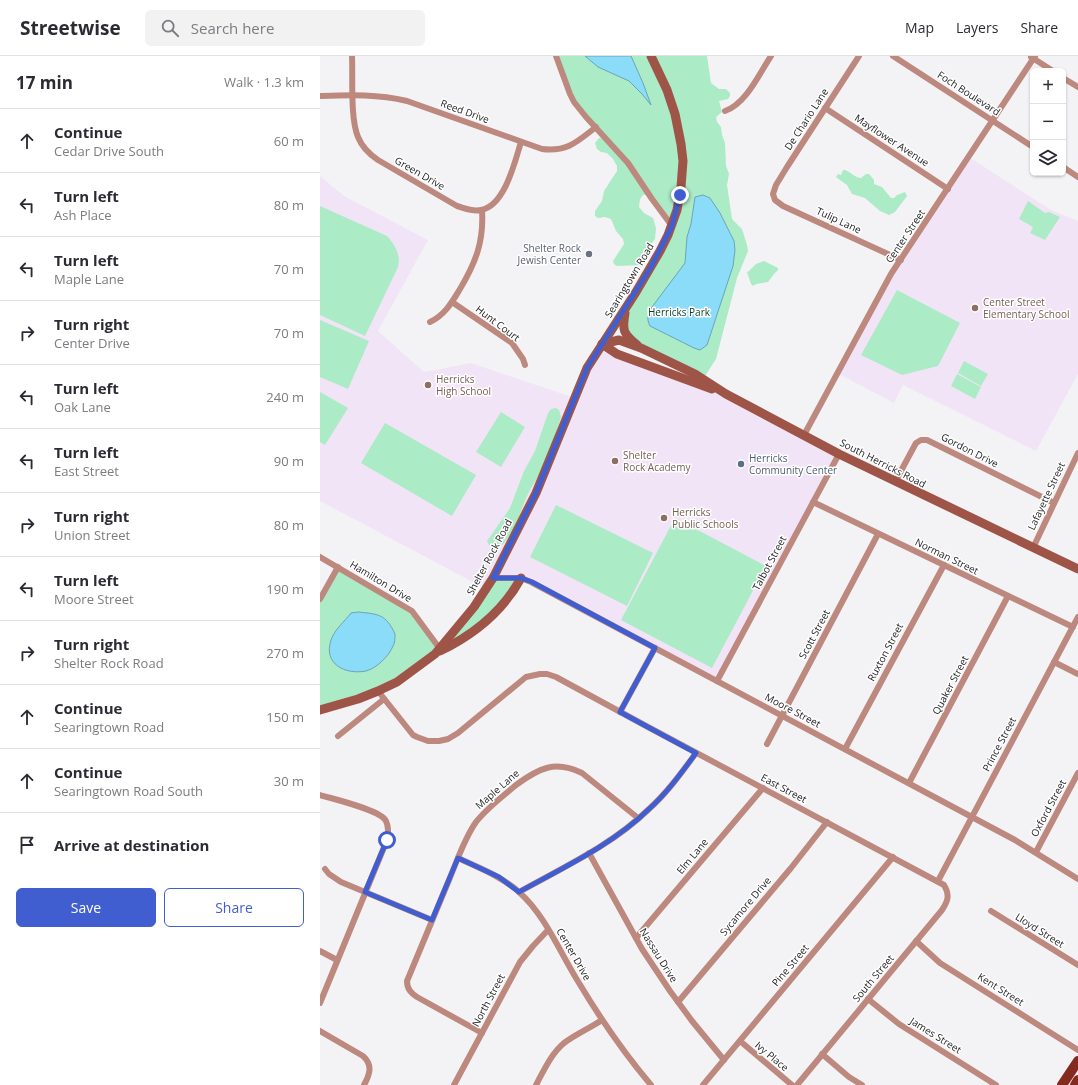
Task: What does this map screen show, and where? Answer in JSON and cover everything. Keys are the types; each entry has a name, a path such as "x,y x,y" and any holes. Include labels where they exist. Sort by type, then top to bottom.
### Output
{"main road":[{"name":"Searingtown Road","path":"602,344 651,267 672,226 677,210 681,187 683,167 682,144 675,114 667,90 651,56"},
{"path":"625,310 623,329 626,336 641,348"},
{"name":"South Herricks Road","path":"602,344 619,340 641,348 695,374 726,394 839,454 1078,569"},
{"name":"South Herricks Road","path":"602,344 617,354 726,394"},
{"name":"Shelter Rock Road","path":"320,710 358,699 381,695 437,651 474,608 493,578 536,493 587,368 602,344"},
{"path":"437,651 450,646 474,631 507,600 521,578"},
{"path":"1062,1085 1078,1061"},
{"path":"1075,1085 1078,1080"}],"street":[{"name":"Green Drive","path":"352,56 355,128 360,141 369,154 457,206 467,210 482,210"},
{"path":"556,56 574,102 628,163 672,226"},
{"path":"724,111 735,106 742,100 771,56"},
{"name":"De Chario Lane","path":"773,194 787,167 859,56"},
{"name":"Foch Boulevard","path":"893,56 1030,146"},
{"path":"1033,57 1049,68"},
{"name":"Center Street","path":"804,435 870,312 901,260 993,121 1033,57"},
{"path":"1066,80 1078,87"},
{"name":"Reed Drive","path":"320,96 384,96 407,101 542,149 559,149 572,145 596,128"},
{"name":"Mayflower Avenue","path":"825,108 948,189"},
{"path":"430,322 443,314 452,302 470,271 477,254 481,235 482,210 488,207 502,193 508,183 521,142"},
{"path":"1066,169 1078,177"},
{"name":"Tulip Lane","path":"773,194 774,200 783,206 901,260"},
{"name":"Hunt Court","path":"452,302 512,343 523,359 525,365"},
{"name":"Gordon Drive","path":"895,482 916,444 921,440 927,440 1054,503"},
{"name":"Lafayette Street","path":"1033,548 1078,453"},
{"name":"Talbot Street","path":"717,681 839,454"},
{"name":"Norman Street","path":"813,502 1073,627"},
{"name":"Scott Street","path":"767,744 878,534"},
{"name":"Hamilton Drive","path":"320,557 412,611 437,651"},
{"name":"Ruxton Street","path":"845,749 944,565"},
{"path":"320,599 338,567"},
{"name":"Moore Street","path":"493,578 521,578 545,590 972,817 1036,852 1078,879"},
{"name":"Quaker Street","path":"909,783 1008,596"},
{"name":"Prince Street","path":"938,881 1078,617"},
{"path":"620,712 655,648"},
{"path":"1054,662 1078,674"},
{"name":"East Street","path":"381,695 413,734 428,741 439,741 448,739 458,733 526,677 548,674 938,881"},
{"path":"338,736 381,695"},
{"path":"519,892 612,839 638,818 661,796 696,753"},
{"name":"Maple Lane","path":"482,1033 417,997 408,989 407,981 468,834 485,811 531,774 544,768 563,767 575,769 638,818"},
{"name":"Oxford Street","path":"1036,852 1078,773"},
{"name":"Elm Lane","path":"636,938 763,788"},
{"path":"320,794 373,811 383,817 386,821 388,830 387,840 320,1003"},
{"name":"Sycamore Drive","path":"678,1002 791,868 827,822"},
{"name":"Nassau Drive","path":"589,853 636,938 670,991 724,1060"},
{"name":"Pine Street","path":"703,1085 892,857"},
{"name":"Center Drive","path":"458,858 499,877 519,892 529,902 548,930 602,1020 651,1085"},
{"path":"325,868 329,874 341,882 432,920"},
{"name":"South Street","path":"797,1085 942,910 947,902 948,894 946,887 938,881"},
{"name":"Lloyd Street","path":"991,911 1078,965"},
{"name":"North Street","path":"454,1085 520,962 548,930"},
{"name":"Kent Street","path":"916,941 940,963 1078,1050"},
{"path":"320,951 337,960"},
{"name":"James Street","path":"868,999 899,1024 996,1085"},
{"path":"536,1085 548,1062 563,1044 602,1020"},
{"path":"320,1031 363,1056 367,1060 370,1066 370,1072 364,1085"},
{"name":"Ivy Place","path":"740,1041 792,1085"},
{"path":"822,1054 849,1077 862,1085"}],"shaded area":[{"name":"Center Street Elementary School","path":"969,157 1051,210 1078,221 1078,374 1036,451 903,385 894,403 837,373 880,293"},
{"path":"320,176 344,196 428,240 378,331 424,372 471,363 575,398 602,344 726,394 839,454 717,681 521,578 486,589 320,501"}],"green space":[{"name":"Herricks Park","path":"556,56 707,56 711,83 719,89 726,89 730,93 728,99 719,101 722,112 716,117 717,122 721,127 725,143 726,166 729,174 727,185 732,219 742,229 748,251 737,278 716,359 703,379 641,348 623,322 671,226 649,194 643,195 640,199 639,207 644,213 653,218 656,228 655,239 647,249 646,262 643,265 617,266 614,264 613,261 624,244 623,239 616,231 611,219 605,217 598,218 595,216 595,211 602,201 604,191 617,171 617,166 607,153 601,152 597,149 595,143 599,138 605,138 580,109"},
{"path":"843,170 859,178 869,174 874,180 874,184 882,187 891,198 905,192 907,196 895,212 889,215 880,211 865,198 852,194 847,185 836,177 838,174 841,175"},
{"path":"1028,201 1045,213 1049,212 1060,217 1045,240 1030,233 1033,227 1019,219"},
{"path":"320,206 387,236 397,250 399,258 398,267 365,336 320,315"},
{"path":"764,261 778,268 778,270 768,282 753,286 747,272 756,264"},
{"path":"897,290 960,323 938,366 902,375 861,355"},
{"path":"320,320 369,341 348,389 320,377"},
{"path":"964,361 988,374 981,386 958,373"},
{"path":"957,374 981,387 975,399 951,386"},
{"path":"320,392 348,408 325,445 320,442"},
{"path":"556,408 559,410 561,417 545,464 525,501 511,533 501,546 492,551 487,541 510,508 524,471 535,451 548,413 551,409"},
{"path":"501,412 525,427 501,467 476,452"},
{"path":"385,423 476,475 452,516 361,463"},
{"path":"556,505 653,553 627,606 530,557"},
{"path":"675,518 766,566 712,668 621,620"},
{"path":"338,567 413,611 439,648 493,578 521,578 498,610 397,682 320,708 320,599"}],"water":[{"path":"585,56 631,56 651,105 629,81 598,67"},
{"path":"703,195 710,198 720,213 734,241 735,250 733,266 707,345 700,350 650,326 648,318 652,307 685,263 687,237 691,224 695,197"},
{"path":"351,613 371,613 385,619 392,627 395,634 395,640 389,654 382,661 366,671 358,672 338,666 330,656 329,648 331,640 337,629"}],"place":[{"name":"Shelter Rock Jewish Center","path":"589,254"},
{"name":"Center Street Elementary School","path":"975,308"},
{"name":"Herricks High School","path":"428,385"},
{"name":"Shelter Rock Academy","path":"615,461"},
{"name":"Herricks Community Center","path":"741,464"},
{"name":"Herricks Public Schools","path":"664,518"}],"route":[{"path":"387,840 365,892 432,920 458,858 508,882 519,892 589,853 627,828 649,809 661,796 696,753 620,712 655,648 532,582 521,578 493,578 536,493 587,368 651,267 672,226 680,195"}]}
